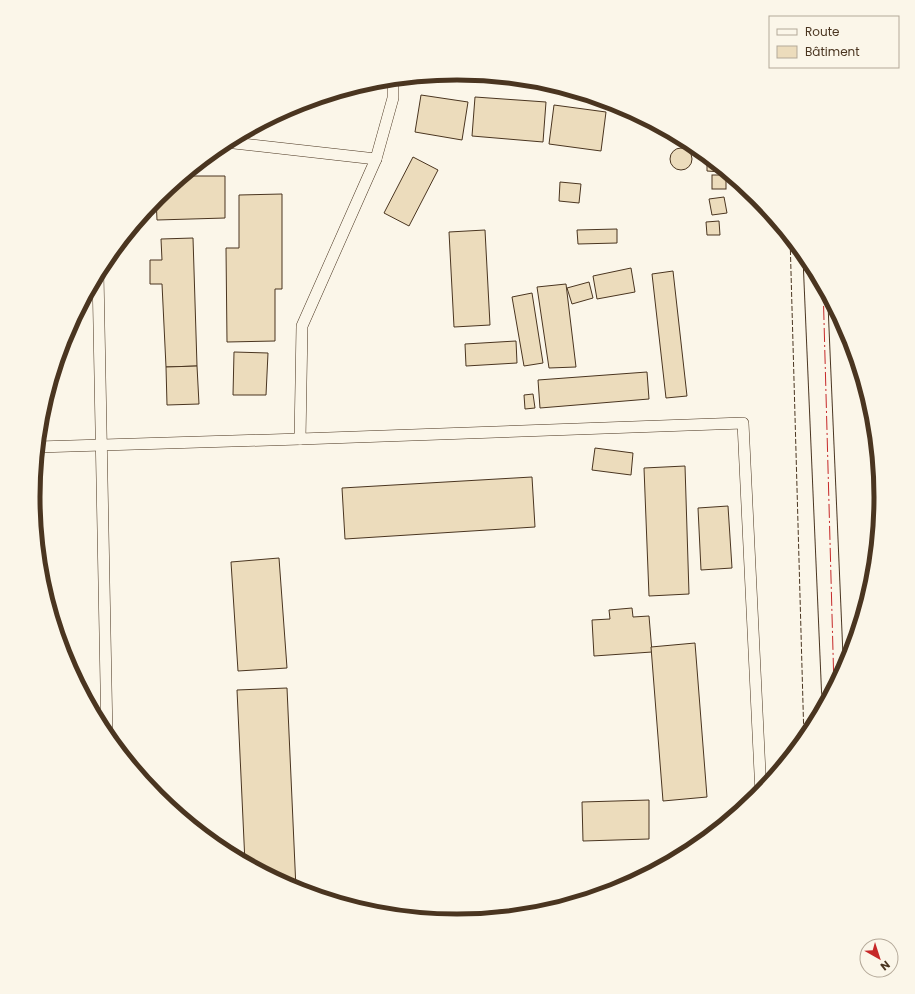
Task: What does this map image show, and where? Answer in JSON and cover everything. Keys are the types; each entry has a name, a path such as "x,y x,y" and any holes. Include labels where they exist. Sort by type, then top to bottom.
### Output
{"street":[{"path":"816,282 833,681"}],"lane":[{"path":"300,439 302,326 376,158 393,98 393,85"},
{"path":"236,143 376,158"},
{"path":"98,284 106,722"},
{"path":"44,447 743,423 760,785"}],"building":[{"path":"421,95 468,102 462,140 415,132"},
{"path":"475,97 546,102 543,142 472,136"},
{"path":"554,105 606,112 601,151 549,144"},
{"path":"681,148 689,151 692,159 689,167 681,170 673,167 670,159 673,151"},
{"path":"413,157 438,170 409,226 384,213"},
{"path":"707,163 719,172 707,171"},
{"path":"712,175 723,175 726,177 726,189 712,189"},
{"path":"191,176 225,176 225,218 157,220 156,208"},
{"path":"560,182 581,184 579,203 559,201"},
{"path":"282,194 282,289 275,289 275,341 227,342 226,248 239,248 239,195"},
{"path":"724,197 727,213 712,215 709,199"},
{"path":"719,221 720,235 707,235 706,222"},
{"path":"617,229 617,243 578,244 577,230"},
{"path":"485,230 490,325 454,327 449,232"},
{"path":"193,238 197,366 166,367 162,284 150,284 150,260 162,260 161,239"},
{"path":"631,268 635,292 597,299 593,276"},
{"path":"673,271 687,396 666,398 652,274"},
{"path":"589,282 593,298 572,304 567,288"},
{"path":"566,284 576,367 549,368 537,287"},
{"path":"532,293 543,363 524,366 512,297"},
{"path":"516,341 517,363 466,366 465,344"},
{"path":"234,352 268,353 266,395 233,395"},
{"path":"197,366 199,404 167,405 166,367"},
{"path":"647,372 649,399 540,408 538,380"},
{"path":"533,394 535,408 525,409 524,395"},
{"path":"595,448 633,453 631,475 592,470"},
{"path":"685,466 689,594 649,596 644,468"},
{"path":"532,477 535,527 345,539 342,488"},
{"path":"728,506 732,568 701,570 698,508"},
{"path":"279,558 287,668 238,671 231,562"},
{"path":"632,608 633,617 649,616 652,652 594,656 592,620 610,619 609,610"},
{"path":"695,643 707,797 663,801 651,647"},
{"path":"287,688 296,882 245,856 237,690"},
{"path":"649,800 649,839 583,841 582,802"}],"fence":[{"path":"790,245 804,731"}],"power":[{"path":"823,296 834,678"}]}
